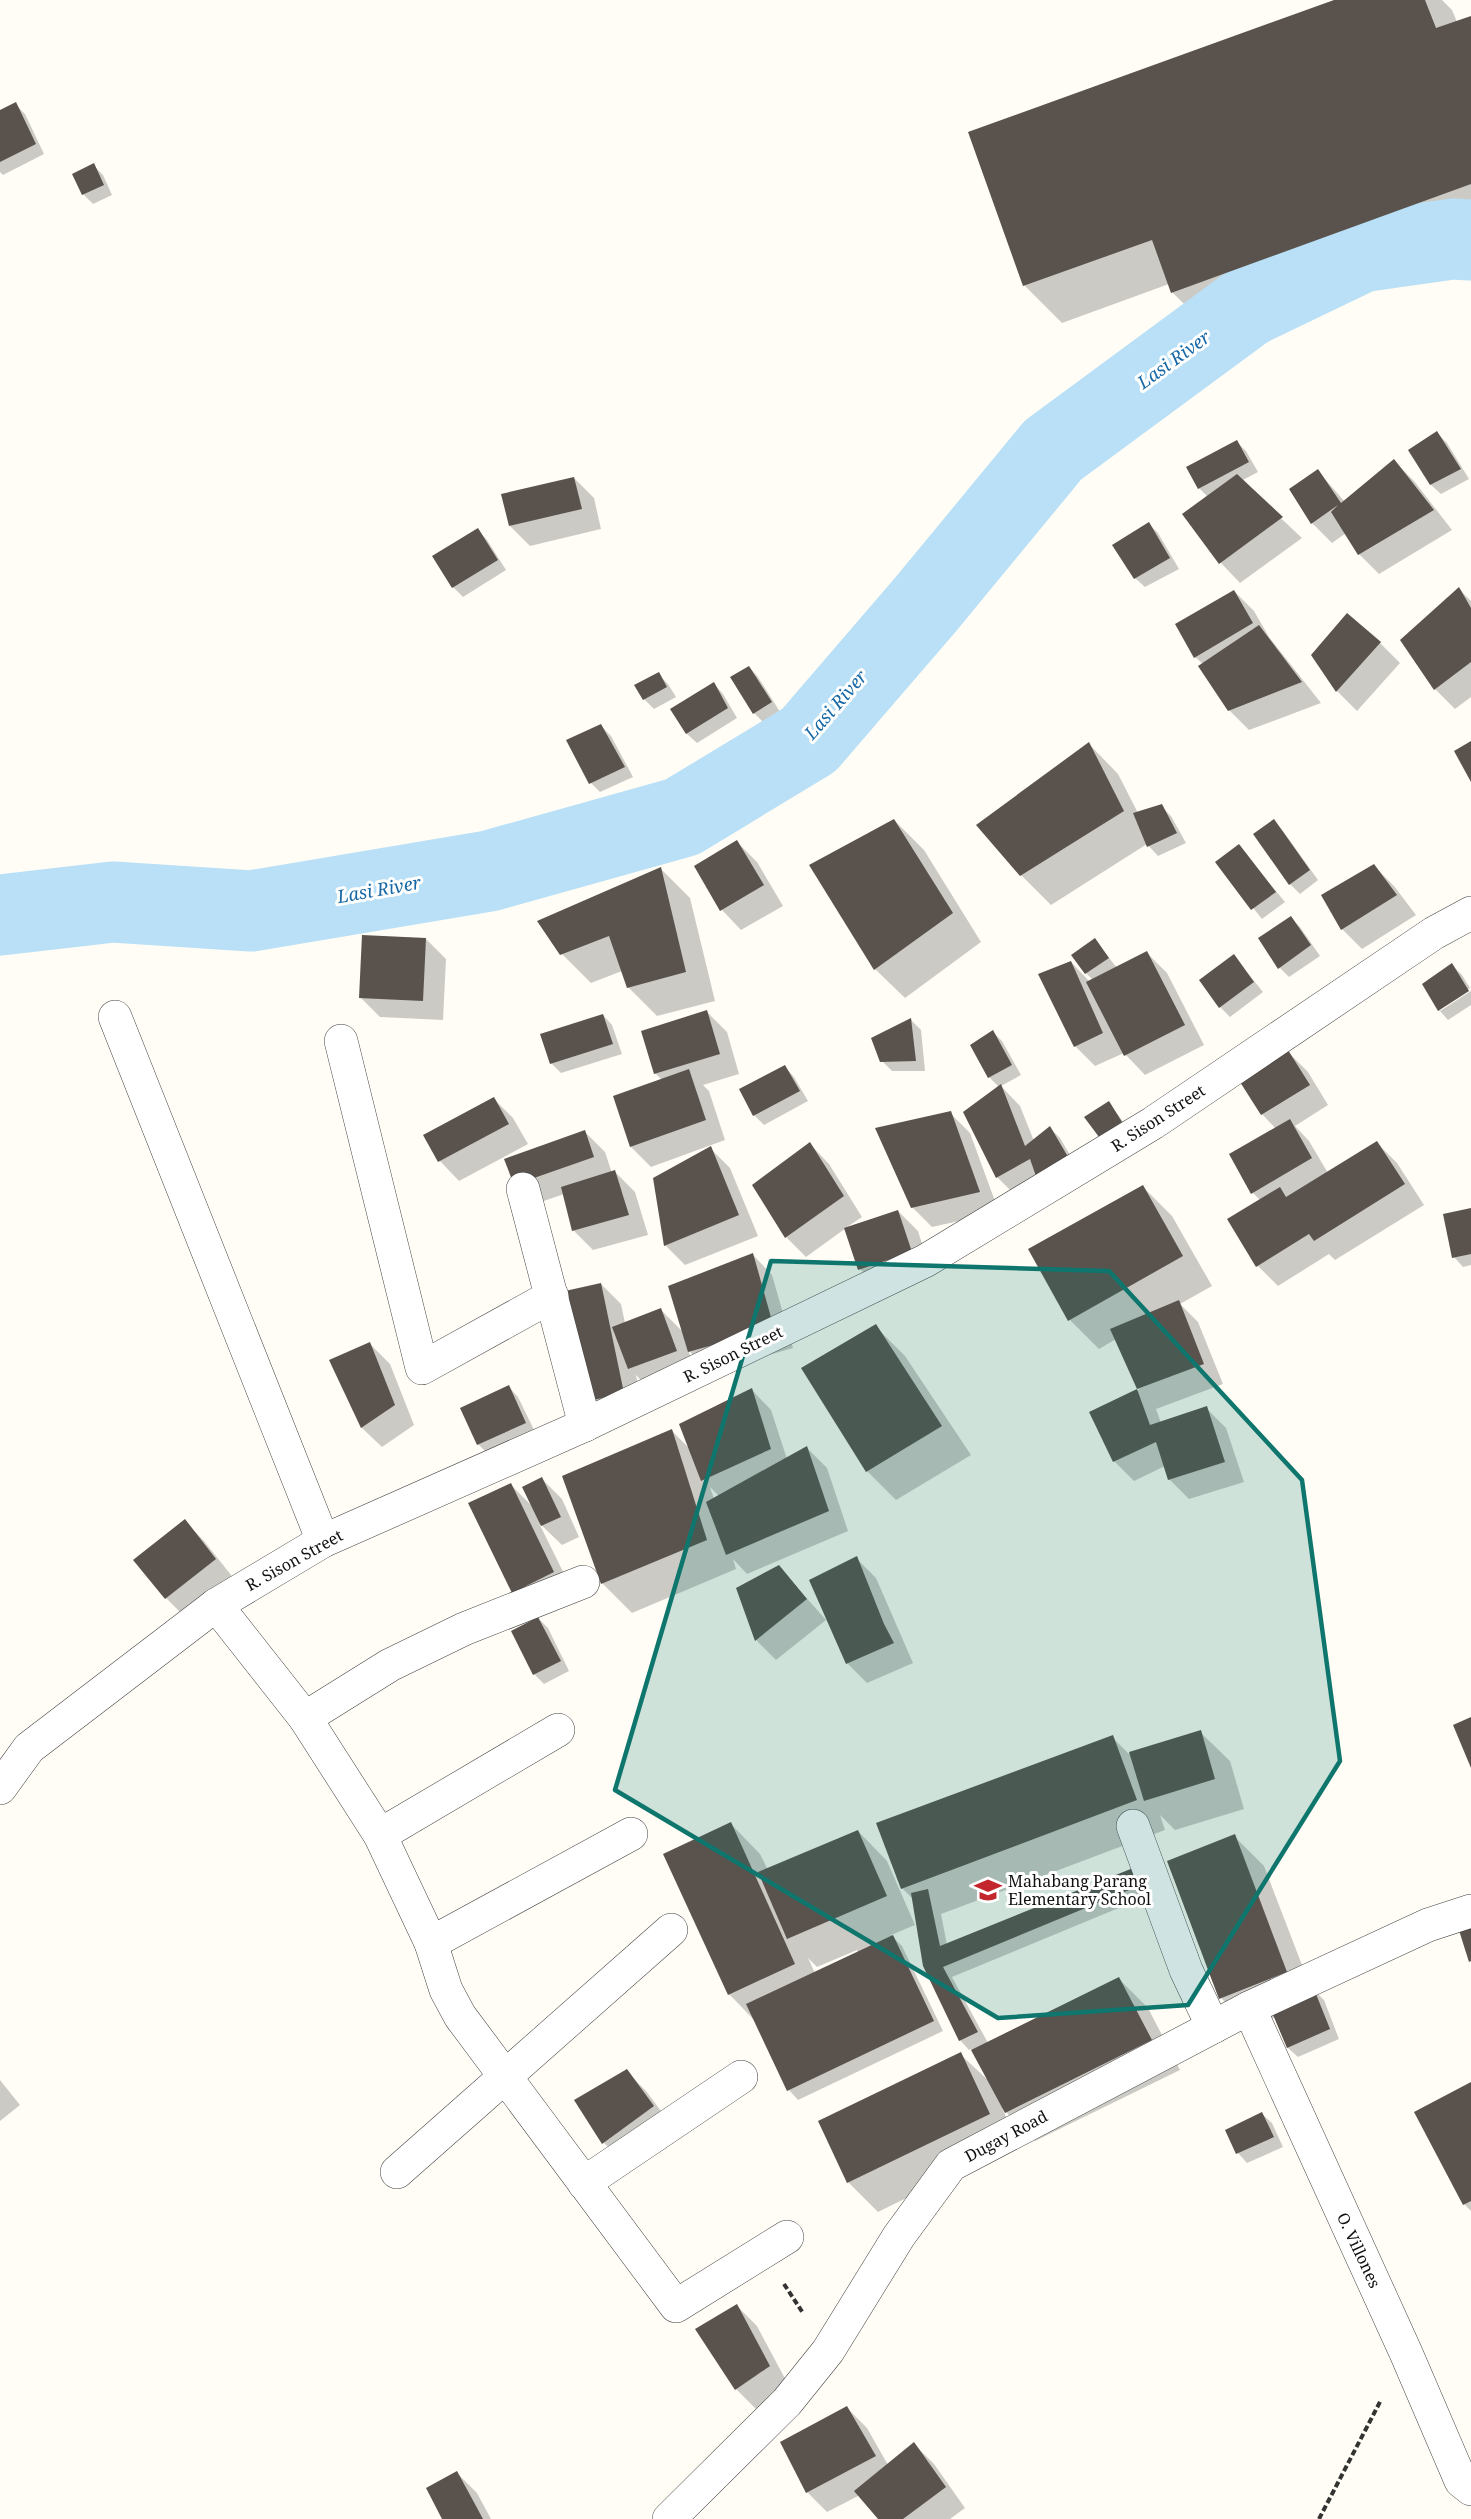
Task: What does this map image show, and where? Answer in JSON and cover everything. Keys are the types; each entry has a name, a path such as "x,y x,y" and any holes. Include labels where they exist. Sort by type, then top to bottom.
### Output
{"street":[{"name":"R. Sison Street","path":"0,1788 29,1748 216,1605 323,1541 585,1425 925,1262 1153,1123 1414,946 1471,913"},
{"path":"115,1017 323,1541"},
{"path":"341,1041 422,1368 552,1296"},
{"path":"524,1189 585,1425"},
{"path":"305,1718 390,1665 464,1629 583,1582"},
{"path":"216,1605 305,1718 380,1835 431,1943 446,1990 460,2016 676,2306 775,2244"},
{"path":"380,1835 558,1730"},
{"path":"1132,1826 1186,1970 1213,2027"},
{"path":"431,1943 632,1834"},
{"name":"Dugay Road","path":"669,2519 787,2402 828,2351 899,2236 951,2166 1249,2008 1428,1925 1471,1911"},
{"path":"397,2172 671,1930"},
{"name":"O. Villones","path":"1249,2008 1406,2353 1461,2481 1471,2489"},
{"path":"584,2183 741,2078"}],"path":[{"path":"775,2244 828,2351"},
{"path":"1318,2519 1406,2353"}],"highlighted area":[{"path":"771,1261 1109,1271 1302,1480 1340,1761 1188,2005 998,2018 615,1790"}],"building":[{"path":"1334,0 1425,0 1436,28 1471,16 1471,184 1171,293 1152,240 1023,286 968,132"},
{"path":"16,102 36,144 0,162 0,110"},
{"path":"94,163 104,185 82,195 72,174"},
{"path":"1437,431 1461,469 1430,485 1408,450"},
{"path":"1237,440 1249,462 1198,489 1186,467"},
{"path":"1394,459 1434,510 1358,555 1331,512 1338,505 1311,524 1289,489 1318,469 1341,503"},
{"path":"1237,474 1283,517 1219,564 1182,514"},
{"path":"574,477 582,509 509,526 501,494"},
{"path":"1149,522 1170,558 1134,579 1112,545"},
{"path":"478,528 498,560 452,588 432,556"},
{"path":"1459,587 1471,608 1471,662 1434,690 1400,640"},
{"path":"1234,590 1253,623 1194,658 1175,624"},
{"path":"1347,613 1381,642 1336,692 1311,655"},
{"path":"1259,625 1302,682 1228,711 1198,666"},
{"path":"749,666 772,702 753,714 730,677"},
{"path":"659,672 667,687 643,700 634,685"},
{"path":"714,682 728,708 686,734 670,709"},
{"path":"601,724 625,767 589,784 566,740"},
{"path":"1471,741 1471,782 1454,751"},
{"path":"1089,742 1124,811 1020,876 976,825"},
{"path":"1162,804 1177,833 1147,847 1133,813"},
{"path":"894,819 953,913 874,970 809,865"},
{"path":"1274,819 1310,870 1289,885 1253,834"},
{"path":"737,840 764,885 720,911 694,866"},
{"path":"1239,844 1276,892 1251,910 1215,862"},
{"path":"1374,864 1397,895 1341,930 1321,895"},
{"path":"661,867 686,972 627,988 609,936 560,955 537,921"},
{"path":"1291,916 1311,945 1278,969 1258,938"},
{"path":"362,935 426,938 423,1001 359,998"},
{"path":"1095,938 1109,958 1085,974 1071,955"},
{"path":"1147,951 1185,1025 1124,1056 1086,982"},
{"path":"1234,954 1254,982 1219,1008 1199,980"},
{"path":"1071,961 1103,1033 1074,1047 1038,974"},
{"path":"1452,963 1469,991 1438,1011 1422,984"},
{"path":"707,1010 720,1054 654,1074 641,1031"},
{"path":"603,1014 613,1044 550,1064 540,1034"},
{"path":"911,1018 916,1061 880,1062 871,1038"},
{"path":"993,1030 1012,1065 988,1078 970,1045"},
{"path":"1288,1050 1310,1085 1261,1115 1240,1082"},
{"path":"785,1065 800,1091 753,1116 739,1089"},
{"path":"689,1069 706,1120 630,1147 613,1096"},
{"path":"1001,1084 1025,1146 1050,1126 1071,1162 1037,1179 1030,1159 996,1178 963,1112"},
{"path":"494,1097 509,1124 438,1162 423,1135"},
{"path":"1109,1101 1122,1122 1099,1137 1084,1117"},
{"path":"951,1111 980,1192 911,1208 875,1128"},
{"path":"1290,1119 1312,1158 1251,1194 1229,1154"},
{"path":"585,1130 594,1157 514,1185 504,1159"},
{"path":"1377,1141 1405,1184 1314,1241 1309,1234 1256,1267 1227,1219 1280,1187 1286,1197"},
{"path":"810,1142 844,1196 785,1238 752,1185"},
{"path":"711,1146 739,1215 664,1246 653,1178"},
{"path":"615,1170 629,1215 572,1231 561,1187"},
{"path":"1143,1185 1183,1256 1068,1321 1028,1249"},
{"path":"1471,1208 1471,1254 1452,1258 1443,1214"},
{"path":"898,1210 912,1252 858,1270 844,1228"},
{"path":"753,1253 774,1328 688,1352 668,1286"},
{"path":"601,1283 624,1393 589,1401 565,1291"},
{"path":"1179,1300 1204,1364 1137,1389 1110,1329"},
{"path":"661,1308 677,1351 628,1369 612,1327"},
{"path":"876,1324 942,1426 866,1472 801,1368"},
{"path":"370,1342 395,1405 361,1428 329,1360"},
{"path":"509,1385 526,1423 477,1445 460,1408"},
{"path":"752,1388 771,1449 701,1481 679,1424"},
{"path":"1137,1389 1150,1425 1207,1406 1225,1462 1168,1480 1156,1442 1113,1462 1089,1412"},
{"path":"672,1429 707,1540 601,1584 562,1476"},
{"path":"807,1446 829,1511 726,1555 706,1502"},
{"path":"542,1477 561,1517 541,1526 522,1487"},
{"path":"511,1483 554,1572 512,1593 468,1503"},
{"path":"185,1519 216,1559 165,1599 133,1560"},
{"path":"857,1556 894,1643 846,1664 809,1580"},
{"path":"779,1565 807,1599 755,1641 736,1588"},
{"path":"538,1617 561,1661 533,1675 511,1631"},
{"path":"1471,1717 1471,1768 1453,1725"},
{"path":"1201,1730 1215,1779 1144,1801 1129,1752"},
{"path":"1113,1735 1137,1800 901,1889 876,1823"},
{"path":"731,1822 795,1964 728,1995 663,1854"},
{"path":"858,1830 887,1896 787,1939 758,1872"},
{"path":"1235,1834 1287,1972 1219,1999 1167,1861"},
{"path":"1138,1866 1146,1883 943,1967 978,2032 959,2041 923,1966 911,1893 928,1889 940,1946"},
{"path":"1471,1919 1471,1961 1469,1962 1457,1924"},
{"path":"893,1935 934,2021 787,2091 746,2004"},
{"path":"1119,1977 1152,2040 1005,2113 971,2050"},
{"path":"1314,1989 1330,2029 1287,2048 1271,2010"},
{"path":"961,2052 990,2114 847,2183 818,2121"},
{"path":"627,2069 654,2106 602,2144 574,2100"},
{"path":"1471,2082 1471,2201 1463,2205 1414,2112"},
{"path":"1262,2112 1274,2137 1236,2154 1225,2130"},
{"path":"737,2304 770,2366 735,2390 695,2329"},
{"path":"847,2406 876,2456 806,2493 780,2442"},
{"path":"914,2442 946,2487 903,2519 878,2519 854,2491"},
{"path":"457,2471 483,2519 442,2519 426,2488"}],"waterway":[{"name":"Lasi River","path":"0,915 113,902 251,911 489,871 682,817 809,740 926,604 1053,450 1247,307 1361,252 1453,239 1471,240"}],"place":[{"name":"Mahabang Parang Elementary School","path":"988,1890"}]}
